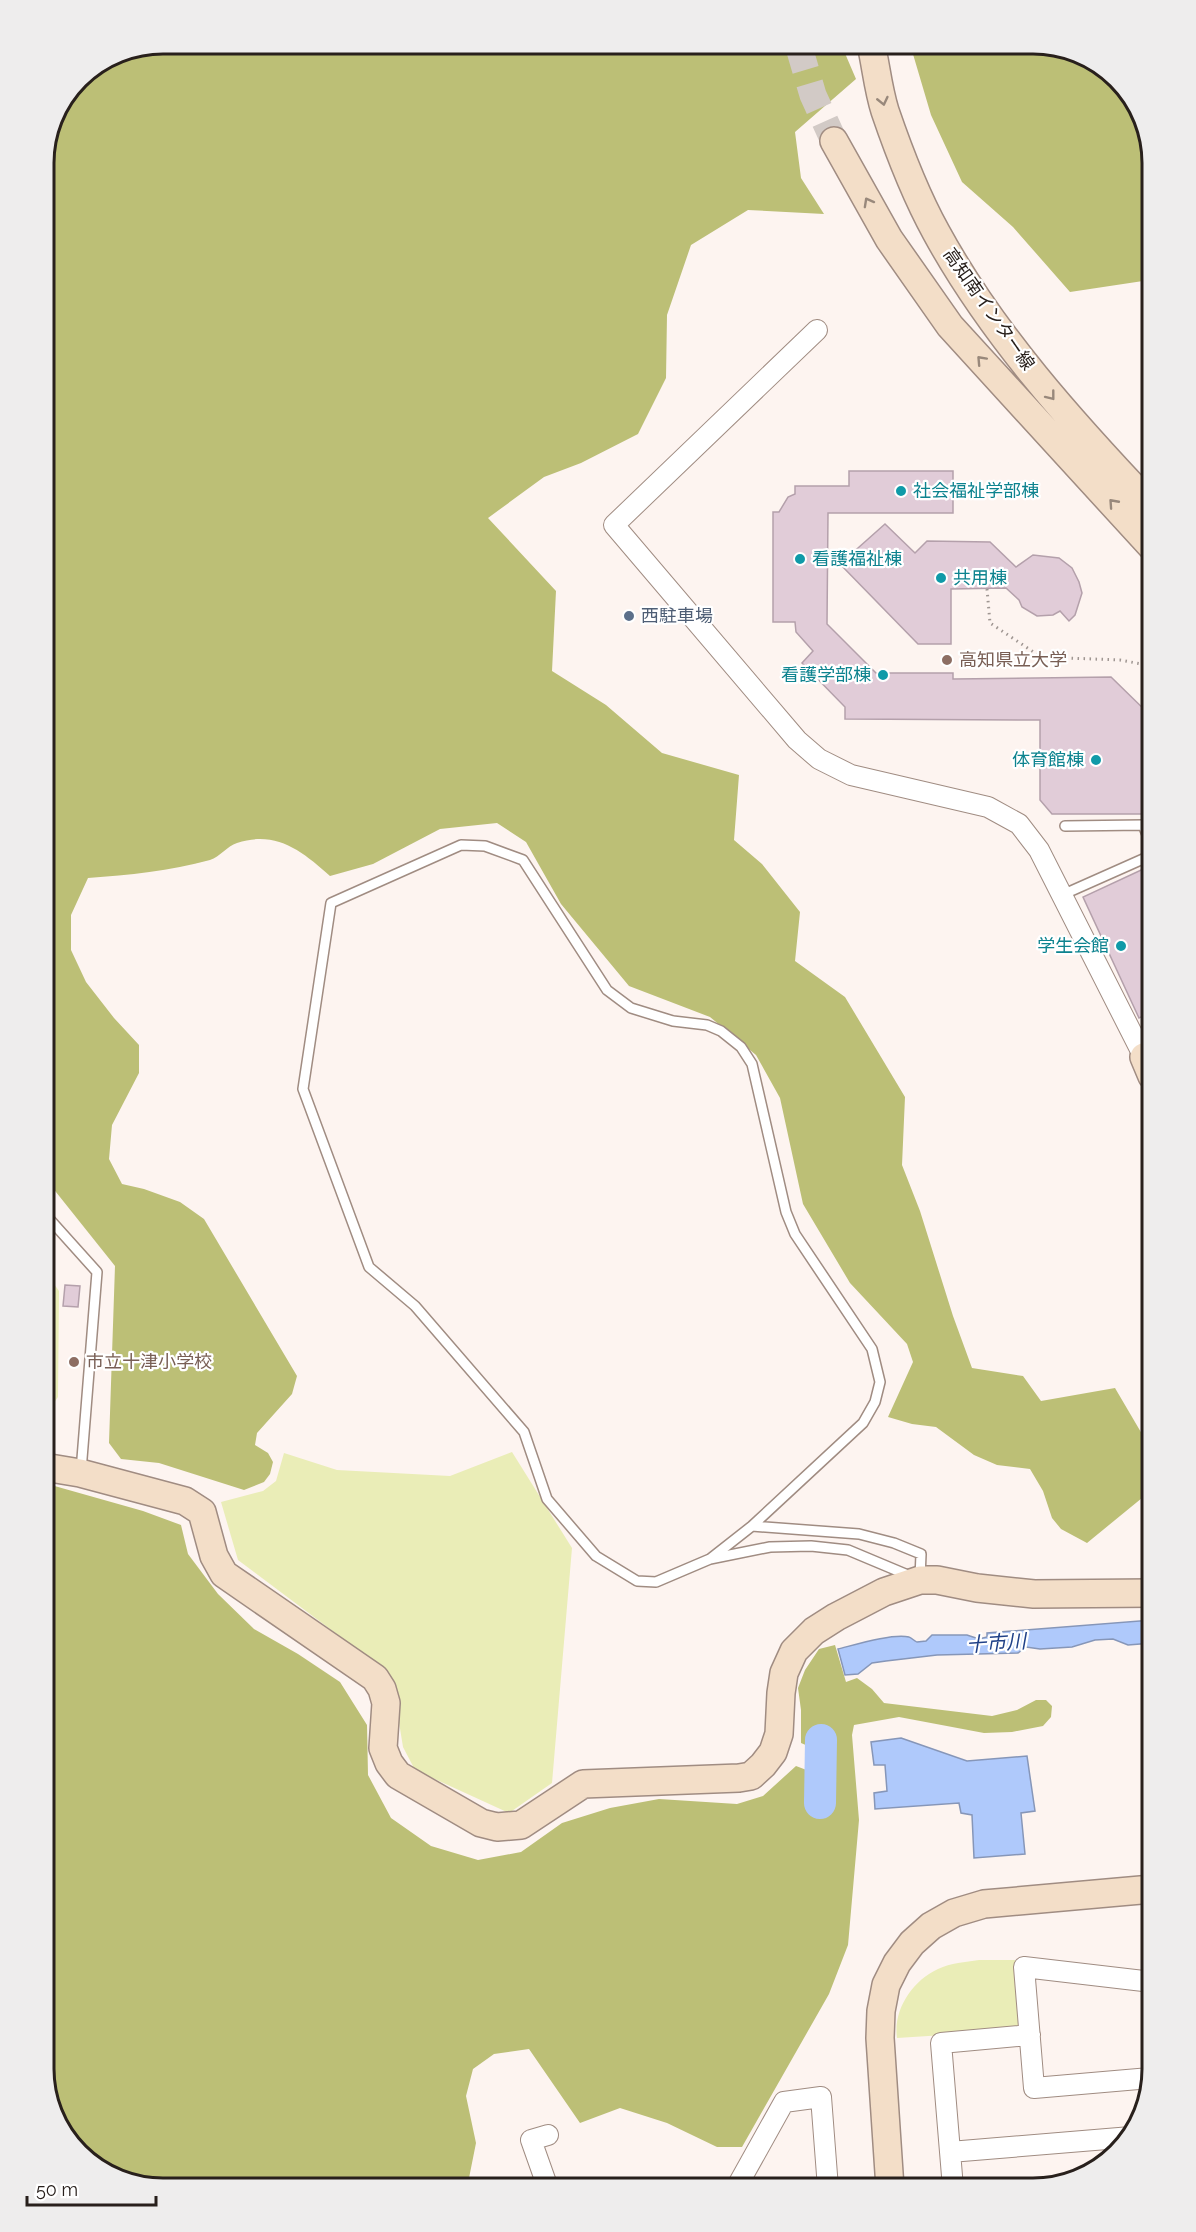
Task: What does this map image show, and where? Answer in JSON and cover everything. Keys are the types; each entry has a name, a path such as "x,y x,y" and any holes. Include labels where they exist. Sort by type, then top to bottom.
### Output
{"street":[{"name":"高知南インター線","path":"873,54 884,108 916,191 937,233 984,308 1055,400 1142,496"},
{"name":"高知南インター線","path":"834,141 889,239 950,326 1142,536"},
{"path":"817,330 614,525 797,740 819,759 851,775 988,807 1019,824 1039,850 1142,1047"},
{"path":"54,1469 80,1473 185,1501 202,1512 214,1556 224,1574 375,1678 382,1689 386,1703 383,1748 389,1763 398,1775 481,1823 497,1827 521,1825 583,1784 707,1781 751,1776 773,1752 779,1734 784,1673 794,1651 814,1631 884,1592 920,1580 937,1580 977,1588 1034,1594 1142,1593"},
{"path":"889,2178 880,2038 881,2011 886,1985 897,1963 912,1943 931,1926 954,1913 984,1904 1142,1890"},
{"path":"1141,2079 1034,2088 1024,1967 1142,1981"},
{"path":"952,2178 941,2043 1030,2035"},
{"path":"742,2178 784,2102 821,2097 827,2178"},
{"path":"544,2178 531,2140 548,2135"},
{"path":"950,2152 1117,2138"}],"lane":[{"path":"1065,826 1142,825"},
{"path":"710,1559 752,1526 863,1423 875,1402 880,1382 872,1349 795,1234 786,1212 752,1064 741,1047 722,1031 707,1025 673,1021 631,1008 608,990 522,860 485,846 461,845 331,903 303,1089 369,1267 414,1306 524,1432 548,1499 596,1556 637,1581 656,1582 710,1559 770,1547 811,1546 848,1550 920,1580 921,1554 894,1543 859,1534 752,1526"},
{"path":"1062,896 1142,860"},
{"path":"54,1224 97,1272 80,1473"}],"path":[{"path":"987,589 990,623 1041,657 1120,660 1142,664"}],"green space":[{"path":"156,54 845,54 856,79 795,132 801,178 824,214 748,210 691,245 667,315 666,378 638,434 581,463 544,477 488,518 556,591 552,671 606,705 662,753 739,775 734,840 762,864 800,912 795,961 845,997 905,1097 902,1165 920,1211 972,1368 1023,1376 1041,1401 1115,1388 1142,1434 1142,1498 1087,1543 1061,1529 1052,1518 1043,1491 1030,1469 997,1465 974,1455 936,1427 912,1424 888,1417 913,1362 907,1344 850,1283 803,1204 780,1098 756,1055 710,1017 629,986 561,904 526,842 497,823 440,829 373,864 330,876 299,851 288,845 264,839 237,843 214,859 195,864 149,872 88,878 71,915 71,950 86,982 139,1045 139,1073 112,1125 109,1159 122,1184 180,1202 204,1219 297,1376 292,1394 257,1433 255,1445 268,1453 273,1462 270,1474 264,1482 244,1490 159,1463 121,1459 109,1443 115,1266 54,1190 54,156 62,121 72,102 102,72 121,62"},
{"path":"913,54 1040,54 1068,60 1094,72 1120,97 1134,121 1140,142 1142,281 1070,292 1013,227 962,182 931,115"},
{"path":"54,1284 59,1291 58,1397 54,1403"},
{"path":"512,1452 572,1548 552,1783 509,1813 415,1770 403,1747 392,1679 350,1644 238,1560 221,1502 263,1491 276,1481 284,1453 337,1470 450,1476"},
{"path":"54,1486 143,1511 181,1525 188,1554 218,1594 254,1629 298,1654 340,1682 367,1725 368,1775 391,1818 431,1846 478,1860 521,1852 562,1823 610,1808 659,1799 737,1804 763,1796 796,1766 817,1774 815,1796 823,1802 826,1742 808,1746 801,1743 798,1688 805,1670 819,1649 835,1645 846,1682 857,1678 872,1689 884,1703 992,1716 1017,1710 1036,1700 1046,1700 1052,1706 1051,1717 1043,1726 1012,1732 984,1733 899,1717 854,1725 852,1735 859,1820 848,1945 829,1994 742,2147 717,2147 667,2123 620,2108 580,2123 529,2049 494,2054 473,2069 466,2096 476,2143 469,2178 156,2178 115,2167 91,2151 76,2135 62,2111 54,2076"},
{"path":"979,1960 1015,1960 1022,2030 897,2038 901,2007 920,1981 943,1967"}],"water":[{"path":"1142,1621 1142,1644 1128,1645 1113,1639 1095,1640 1072,1647 1040,1649 1026,1647 1018,1653 937,1655 872,1663 858,1674 845,1675 838,1649 873,1640 902,1636 917,1642 926,1641 932,1635 967,1635 979,1639 987,1637 987,1633"},
{"path":"901,1738 967,1761 1027,1756 1035,1811 1021,1813 1025,1854 974,1858 972,1815 961,1813 959,1803 875,1809 874,1793 887,1791 885,1765 874,1765 871,1742"}],"building":[{"path":"849,471 953,471 953,513 828,513 827,624 876,673 953,673 953,679 1111,677 1142,707 1142,814 1052,814 1040,800 1040,720 845,719 845,707 802,663 813,651 796,632 795,622 773,622 773,512 779,512 788,497 795,494 795,486 849,486"},
{"name":"共用棟","path":"885,524 915,553 927,541 990,542 1016,567 1033,555 1059,558 1072,568 1079,582 1082,593 1075,615 1069,621 1060,611 1053,615 1037,616 1022,607 1019,600 1006,588 951,589 951,644 918,644 840,564"},
{"name":"学生会館","path":"1142,870 1142,1017 1139,1018 1083,897"},
{"path":"65,1285 80,1286 78,1307 63,1306"}],"waterway":[{"name":"十市川","path":"820,1803 821,1740"}],"tunnel":[{"path":"801,54 813,95 834,141"}],"place":[{"name":"社会福祉学部棟","path":"901,491"},
{"name":"看護福祉棟","path":"800,559"},
{"name":"共用棟","path":"941,578"},
{"name":"西駐車場","path":"629,616"},
{"name":"高知県立大学","path":"947,660"},
{"name":"看護学部棟","path":"883,675"},
{"name":"体育館棟","path":"1096,760"},
{"name":"学生会館","path":"1121,946"},
{"name":"市立十津小学校","path":"74,1362"}]}
